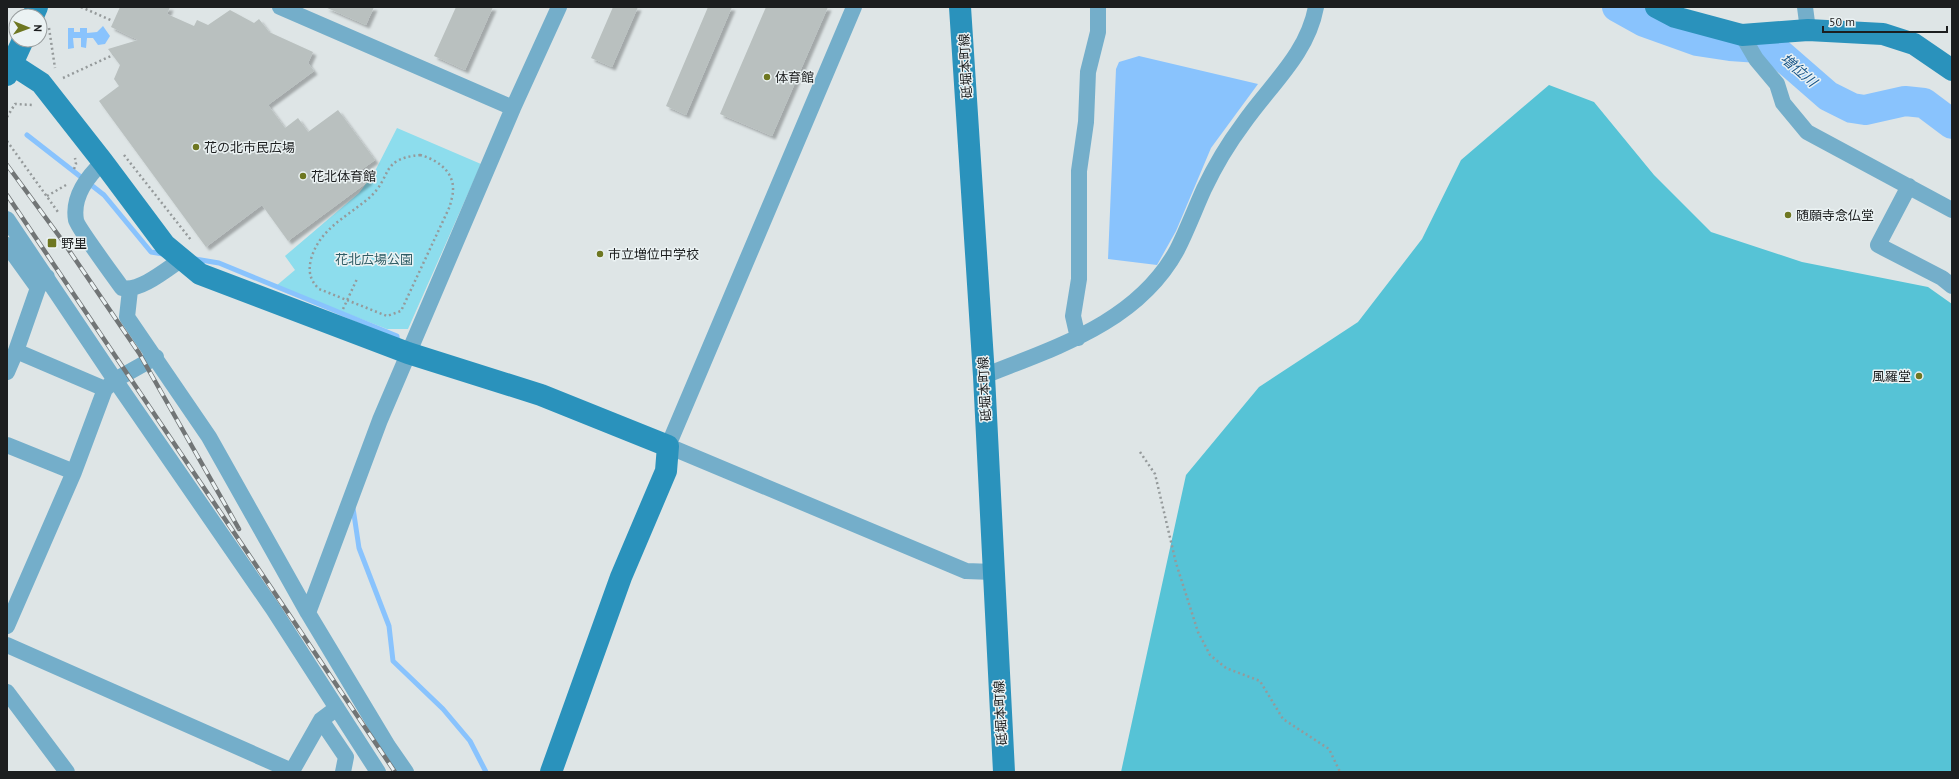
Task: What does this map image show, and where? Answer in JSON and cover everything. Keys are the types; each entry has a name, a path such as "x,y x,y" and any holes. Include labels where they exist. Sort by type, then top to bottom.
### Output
{"street":[{"path":"280,7 513,108"},
{"path":"308,613 380,420 513,108 558,7"},
{"path":"551,772 621,577 666,471 668,446 854,7"},
{"name":"砥堀本町線","path":"960,7 984,376 1004,772"},
{"path":"1078,338 1073,316 1079,279 1079,171 1086,122 1088,72 1098,32 1098,7"},
{"path":"984,376 1078,338 1132,305 1159,278 1177,250 1220,158 1242,124 1297,56 1313,23 1316,7"},
{"path":"1656,7 1675,17 1742,35 1808,30 1884,34 1914,44 1952,70"},
{"path":"1805,7 1808,30"},
{"path":"1742,35 1756,59 1777,84 1783,103 1807,132 1952,210"},
{"path":"19,48 9,66 41,82 112,157 165,245 188,252 200,274 408,353 541,395 668,446 966,571 993,572"},
{"path":"112,157 88,176 77,200 76,221 122,288 130,290 140,286 188,252"},
{"path":"1909,186 1878,245 1942,278 1952,286"},
{"path":"7,219 42,283 110,384 274,609 378,772"},
{"path":"7,245 42,283"},
{"path":"7,372 42,283"},
{"path":"130,290 126,317 156,358 209,437 308,613 388,746 406,772"},
{"path":"16,351 110,384"},
{"path":"7,626 74,472 110,384 156,358"},
{"path":"7,445 74,472"},
{"path":"7,645 292,771 322,720 337,708"},
{"path":"7,692 67,772"},
{"path":"322,720 346,758 343,772"}],"path":[{"path":"81,7 113,21"},
{"path":"48,28 54,67 68,84"},
{"path":"63,78 113,55"},
{"path":"7,118 15,104 40,106"},
{"path":"7,141 48,196 69,182"},
{"path":"71,176 76,164 74,152"},
{"path":"420,155 431,157 444,168 450,177 453,189 450,206 401,311 387,316 348,301 319,289 311,281 310,267 315,246 329,229 371,197 387,170 395,161 406,156 420,155"},
{"path":"112,157 188,252"},
{"path":"342,314 357,279"},
{"path":"1140,452 1155,474 1178,570 1198,632 1210,655 1226,668 1260,681 1283,719 1329,749 1340,772"}],"green space":[{"name":"花北広場公園","path":"397,128 481,164 408,329 387,329 276,286 295,270 285,256 359,193 374,173"}],"shaded area":[{"path":"103,26 110,36 105,44 98,45 93,38 87,38 86,48 81,47 81,38 73,38 74,48 68,49 68,28 74,28 74,32 80,32 80,28 87,28 87,33 97,32"},
{"path":"1139,56 1258,84 1211,148 1176,231 1157,265 1108,259 1116,69 1119,62"},
{"path":"1549,85 1594,102 1654,175 1711,232 1802,262 1928,287 1952,304 1952,772 1121,772 1186,475 1259,387 1358,322 1422,239 1461,160"}],"building":[{"name":"花の北市民広場","path":"120,7 170,7 167,14 194,26 197,20 208,25 230,10 254,23 259,19 269,32 313,52 308,63 314,71 268,105 285,128 298,118 308,132 338,110 375,160 361,170 369,181 288,241 262,205 206,247 99,101 119,86 114,79 120,65 108,49 138,40 111,27"},
{"path":"325,7 374,7 366,25"},
{"path":"456,7 493,7 465,70 434,56"},
{"path":"613,7 638,7 612,67 591,58"},
{"path":"708,7 732,7 686,115 666,106"},
{"name":"体育館","path":"766,7 828,7 772,136 720,114"}],"waterway":[{"name":"増位川","path":"1617,7 1644,22 1697,41 1730,46 1774,49 1828,96 1852,108 1865,110 1905,101 1924,103 1952,124"},
{"path":"27,135 104,195 151,252 163,254"},
{"path":"195,259 219,263 397,336 398,343"},
{"path":"353,508 359,548 389,626 393,661 443,709 470,741 486,772"}],"railway":[{"path":"7,165 62,240 139,353 239,529"},
{"path":"7,195 395,772"}],"place":[{"name":"体育館","path":"767,77"},
{"name":"花の北市民広場","path":"196,147"},
{"name":"花北体育館","path":"303,176"},
{"name":"随願寺念仏堂","path":"1788,215"},
{"name":"野里","path":"52,243"},
{"name":"市立増位中学校","path":"600,254"},
{"name":"風羅堂","path":"1919,376"}]}
